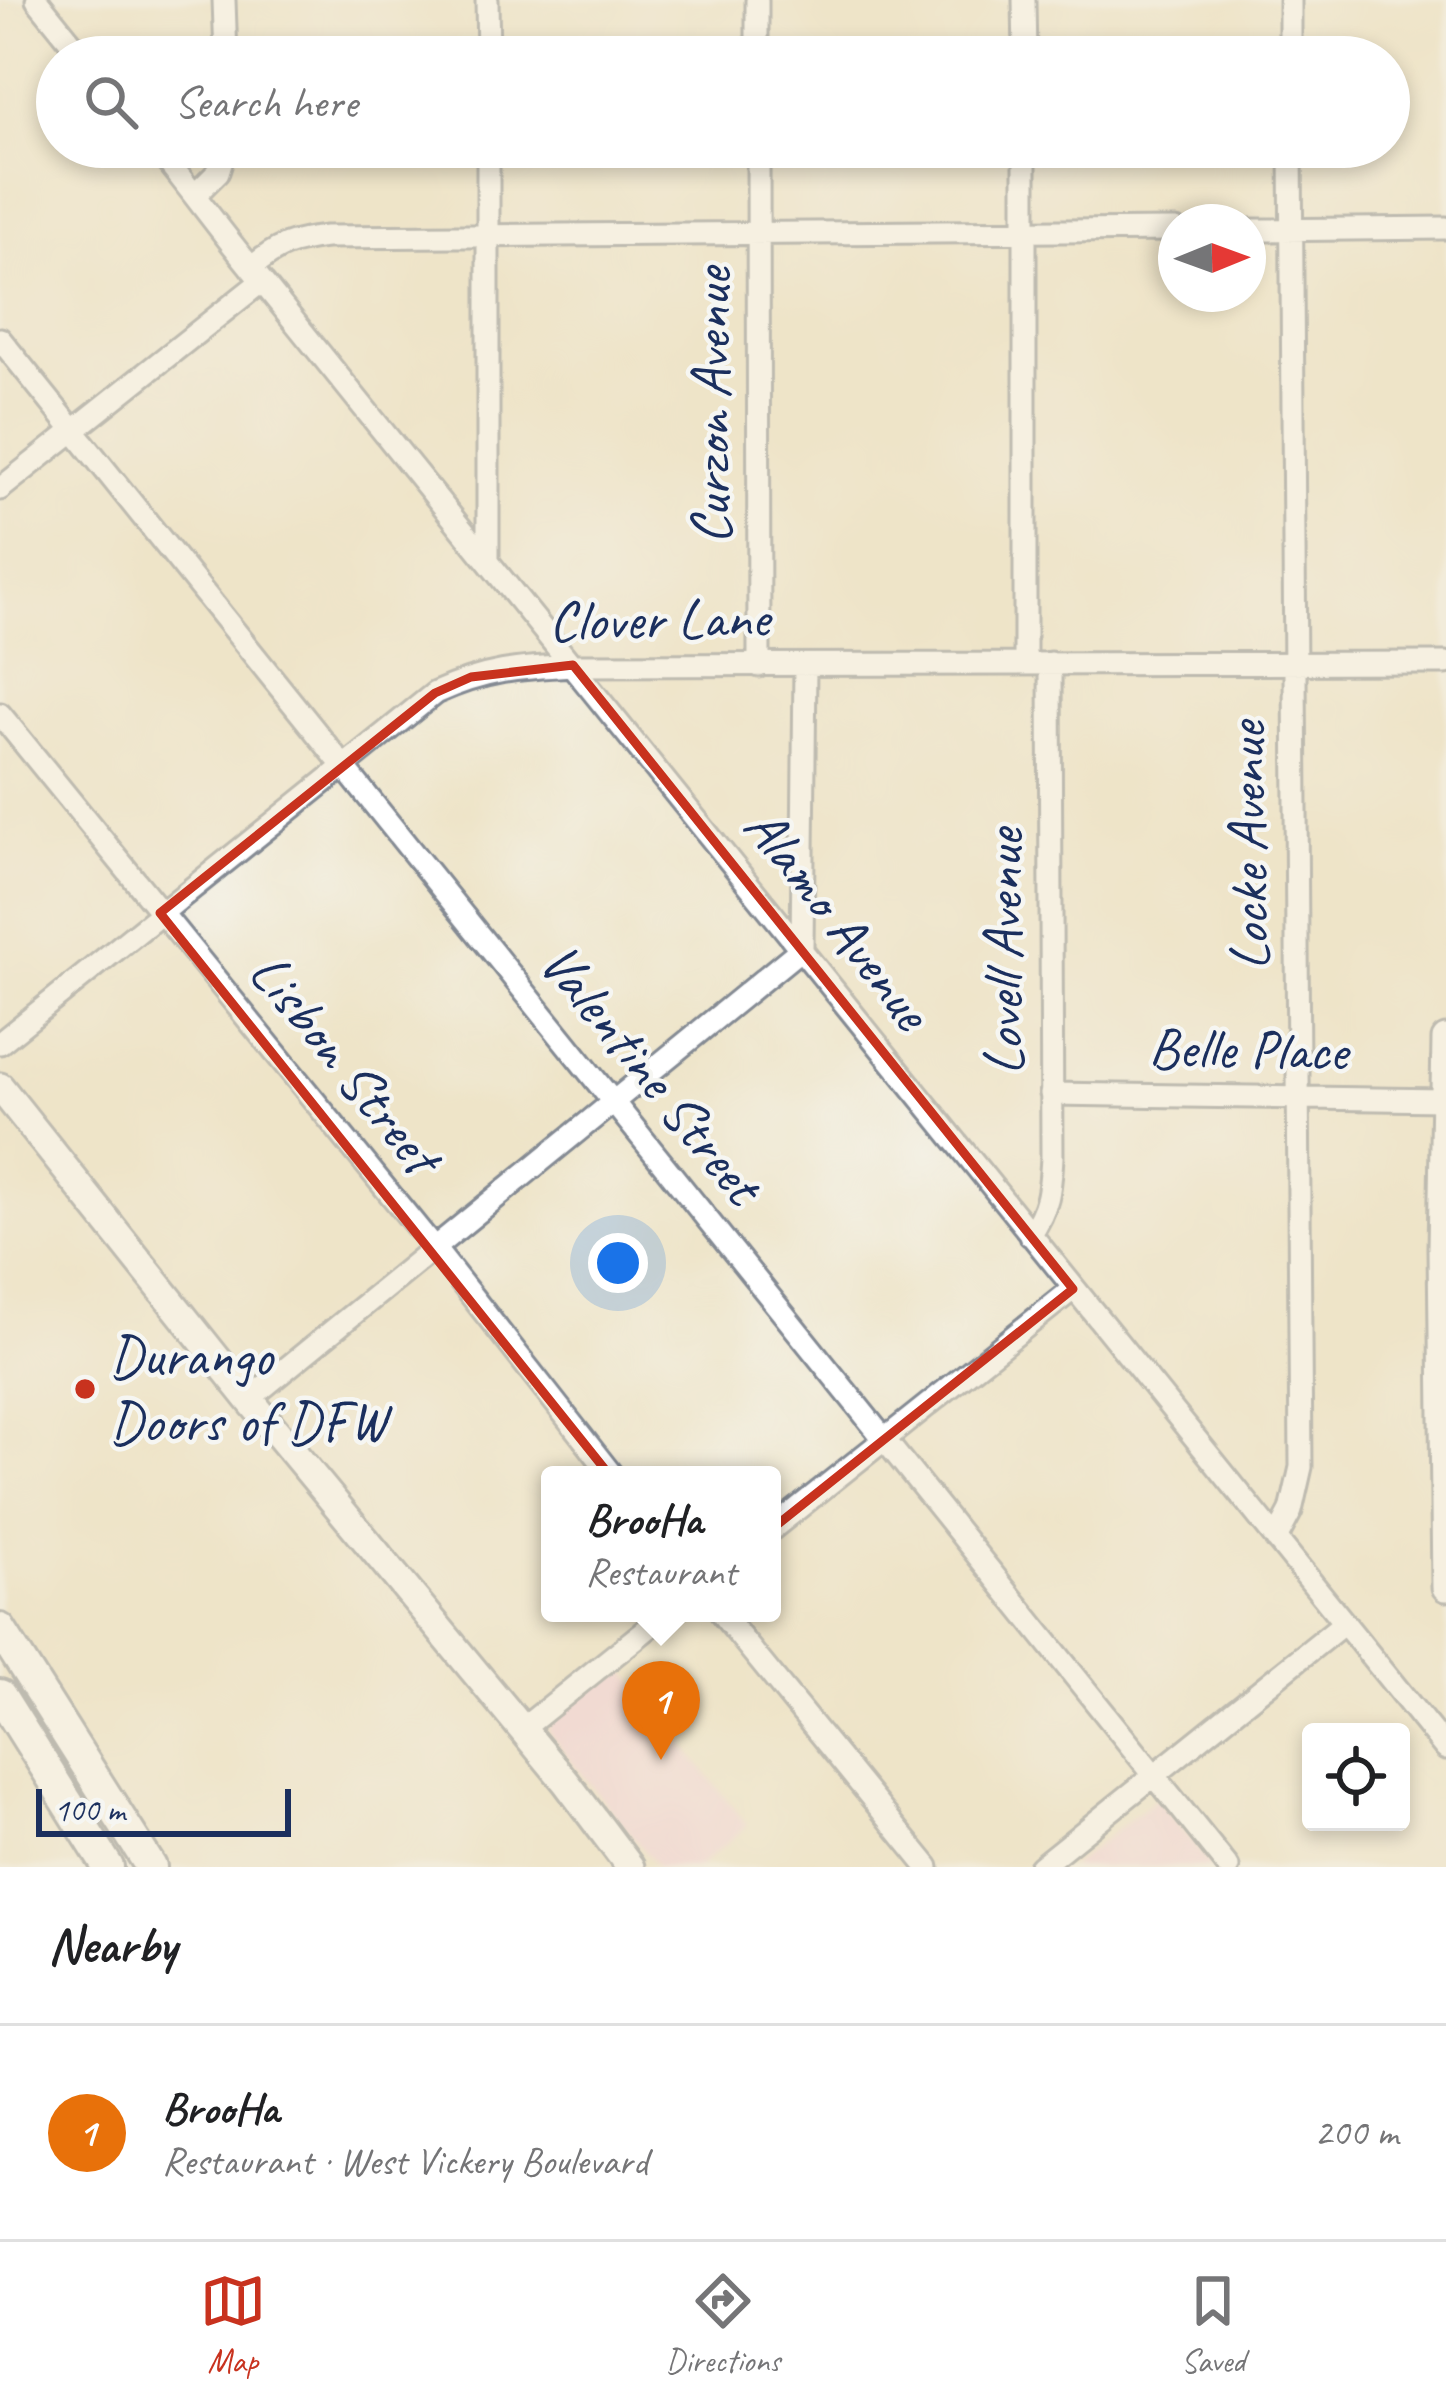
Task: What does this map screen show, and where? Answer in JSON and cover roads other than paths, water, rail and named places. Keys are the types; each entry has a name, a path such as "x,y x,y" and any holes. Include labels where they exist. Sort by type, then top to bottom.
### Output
{"highway":[{"path":"0,1629 151,1867"},
{"path":"0,1695 108,1867"}],"main road":[{"path":"1446,1039 1442,1248 1446,1587"},
{"path":"0,1087 249,1399 566,1782 629,1867"}],"street":[{"path":"37,0 66,36"},
{"path":"224,0 225,36"},
{"path":"487,0 488,36"},
{"path":"757,0 757,36"},
{"path":"1024,0 1024,36"},
{"path":"1290,0 1290,36"},
{"name":"Alamo Avenue","path":"174,168 1446,1749"},
{"path":"196,195 219,168"},
{"path":"488,168 488,558"},
{"name":"Curzon Avenue","path":"758,168 759,666"},
{"path":"1025,168 1025,663"},
{"name":"Locke Avenue","path":"1276,1538 1291,1511 1301,1467 1291,168"},
{"path":"1266,230 1446,228"},
{"path":"0,489 256,274 268,253 289,242 326,237 1158,230"},
{"name":"Valentine Street","path":"0,339 1228,1867"},
{"path":"512,669 525,655 536,620"},
{"name":"Lovell Avenue","path":"1030,1235 1049,1199 1052,1157 1050,663"},
{"name":"Clover Lane","path":"0,1043 435,693 471,677 573,665 1446,663"},
{"path":"610,710 612,691 631,666"},
{"path":"249,1399 802,948 805,666"},
{"name":"Lisbon Street","path":"0,714 605,1466"},
{"name":"Belle Place","path":"1051,1094 1444,1100"},
{"path":"781,1522 1073,1289"},
{"path":"521,1730 656,1622"},
{"path":"728,1622 928,1867"},
{"path":"1040,1867 1344,1623"}],"place":[{"name":"Durango Doors of DFW","path":"85,1389"},
{"name":"BrooHa","path":"661,1760"}]}
